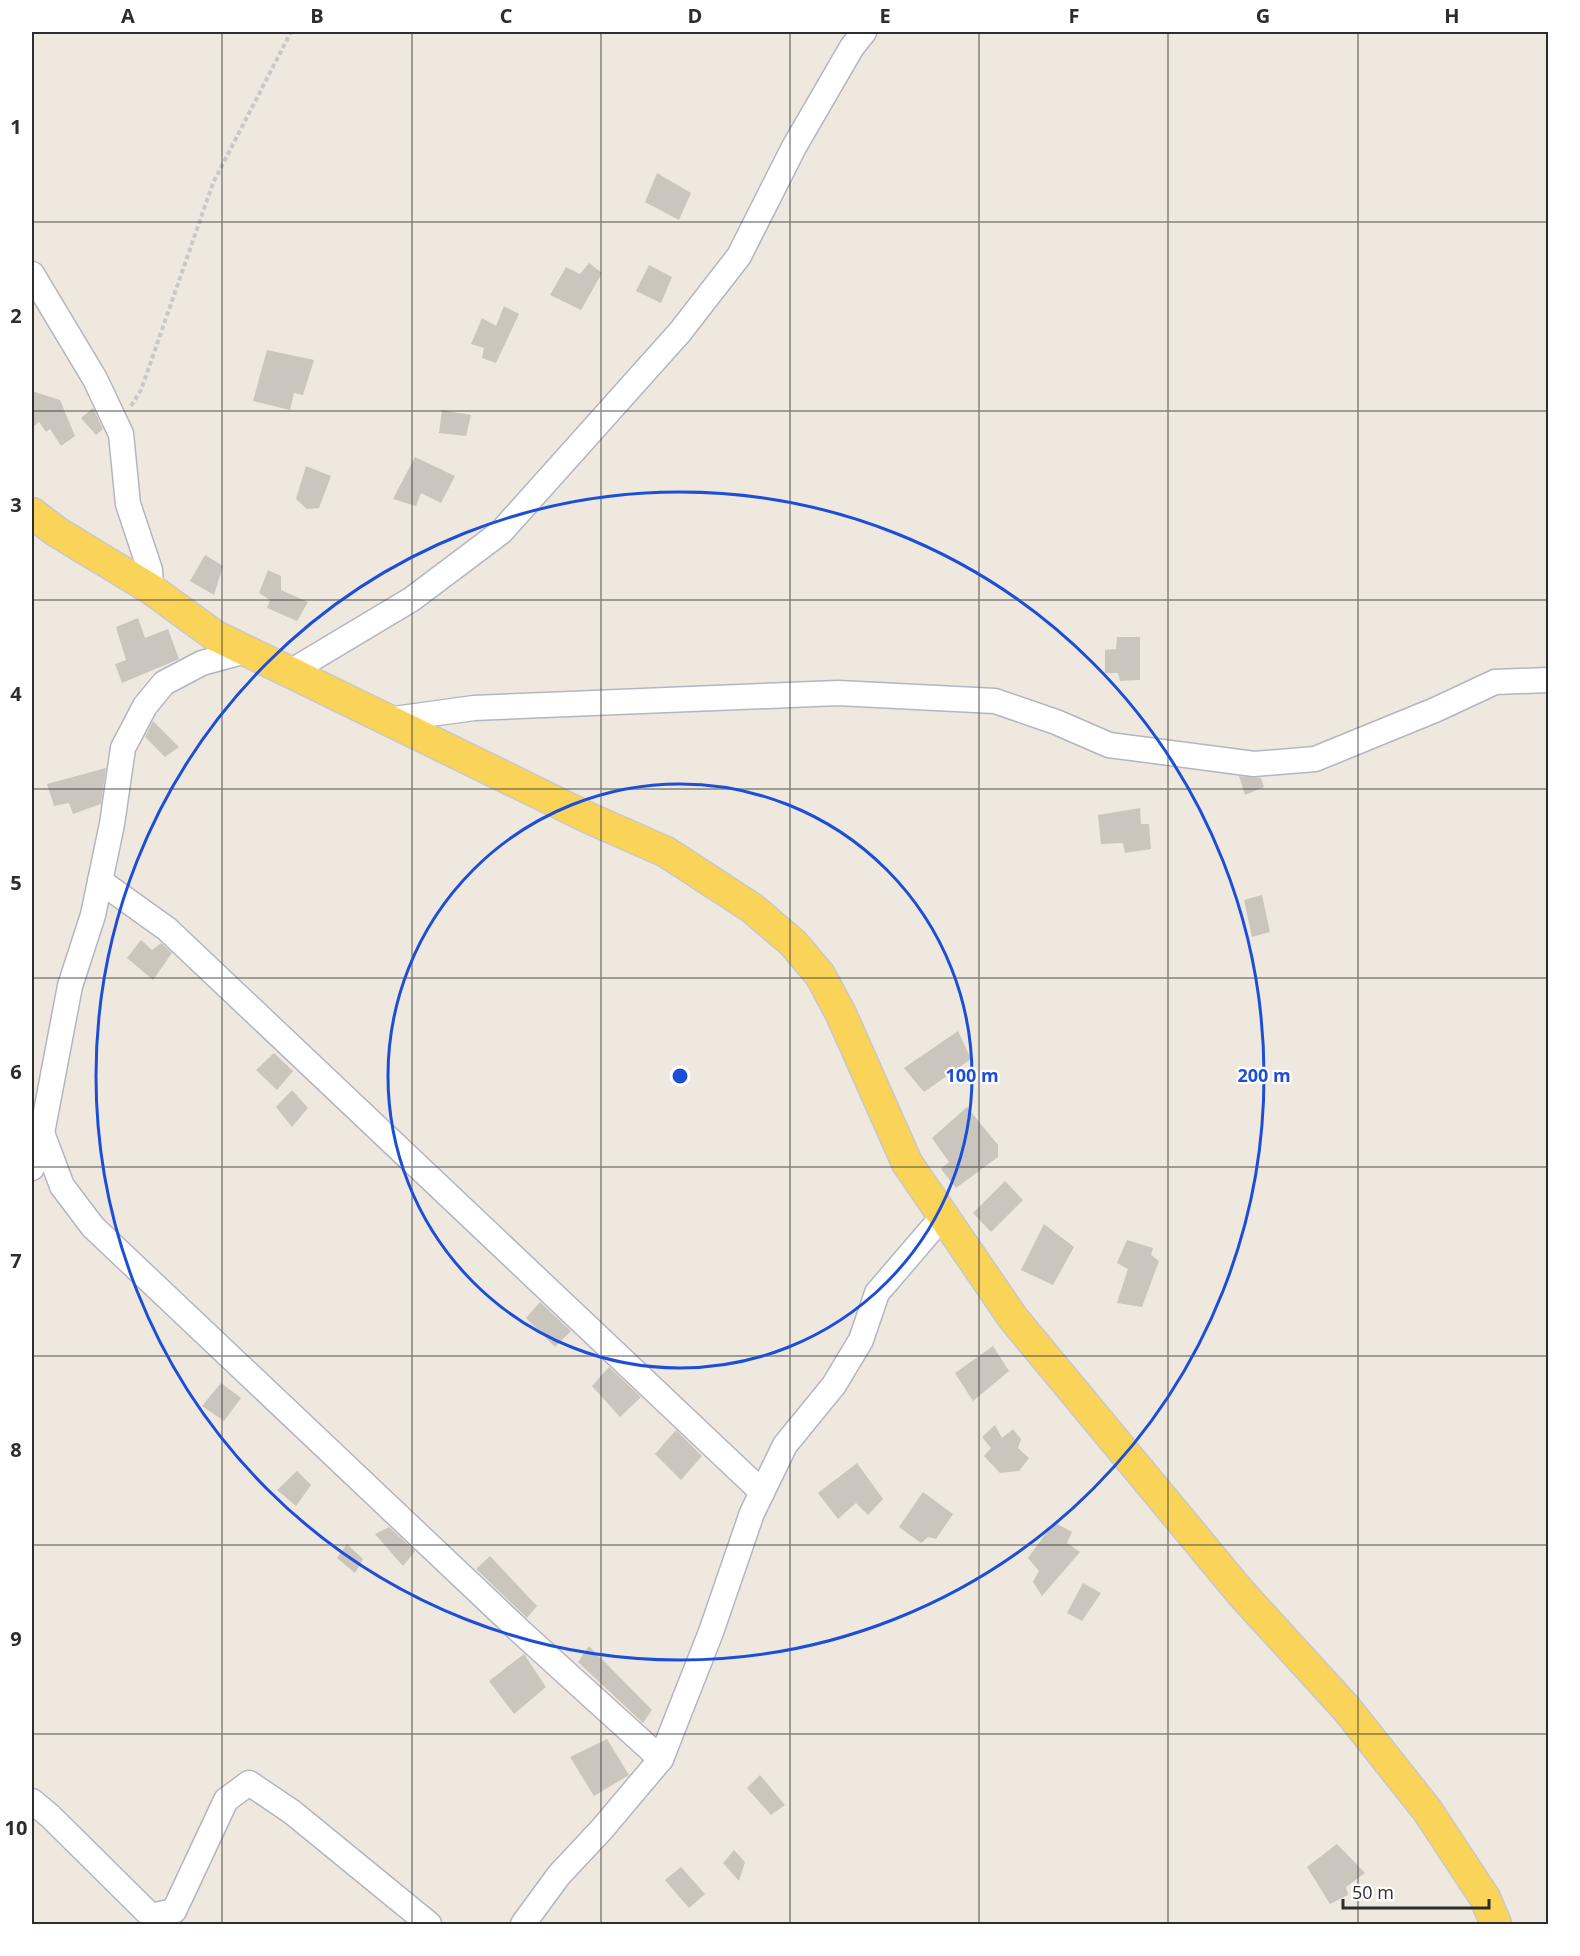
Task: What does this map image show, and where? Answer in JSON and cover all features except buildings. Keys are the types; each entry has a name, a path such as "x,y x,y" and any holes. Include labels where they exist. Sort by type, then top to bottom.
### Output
{"main road":[{"path":"32,513 57,532 151,589 214,635 591,819 666,852 752,908 793,943 820,975 841,1014 907,1162 1013,1318 1241,1593 1346,1708 1427,1810 1485,1898 1496,1924"}],"street":[{"path":"290,672 412,599 501,532 680,332 739,256 794,147 852,47 864,32"},
{"path":"32,274 95,379 121,434 128,504 150,570 151,589"},
{"path":"32,1168 42,1133 70,986 93,915 112,824 123,748 145,706 164,683 192,668 246,651"},
{"path":"387,720 474,708 860,694 994,701 1056,722 1109,745 1254,764 1315,759 1435,710 1495,682 1548,680"},
{"path":"100,881 167,929 762,1492"},
{"path":"42,1133 62,1186 93,1227 486,1600 661,1759"},
{"path":"523,1924 559,1875 602,1829 661,1759 711,1632 752,1514 785,1445 834,1385 855,1349 877,1293 943,1216"},
{"path":"32,1802 50,1816 151,1916 174,1911 226,1800 249,1783 292,1812 429,1924"}],"path":[{"path":"117,427 141,390 213,183 291,32"}]}
